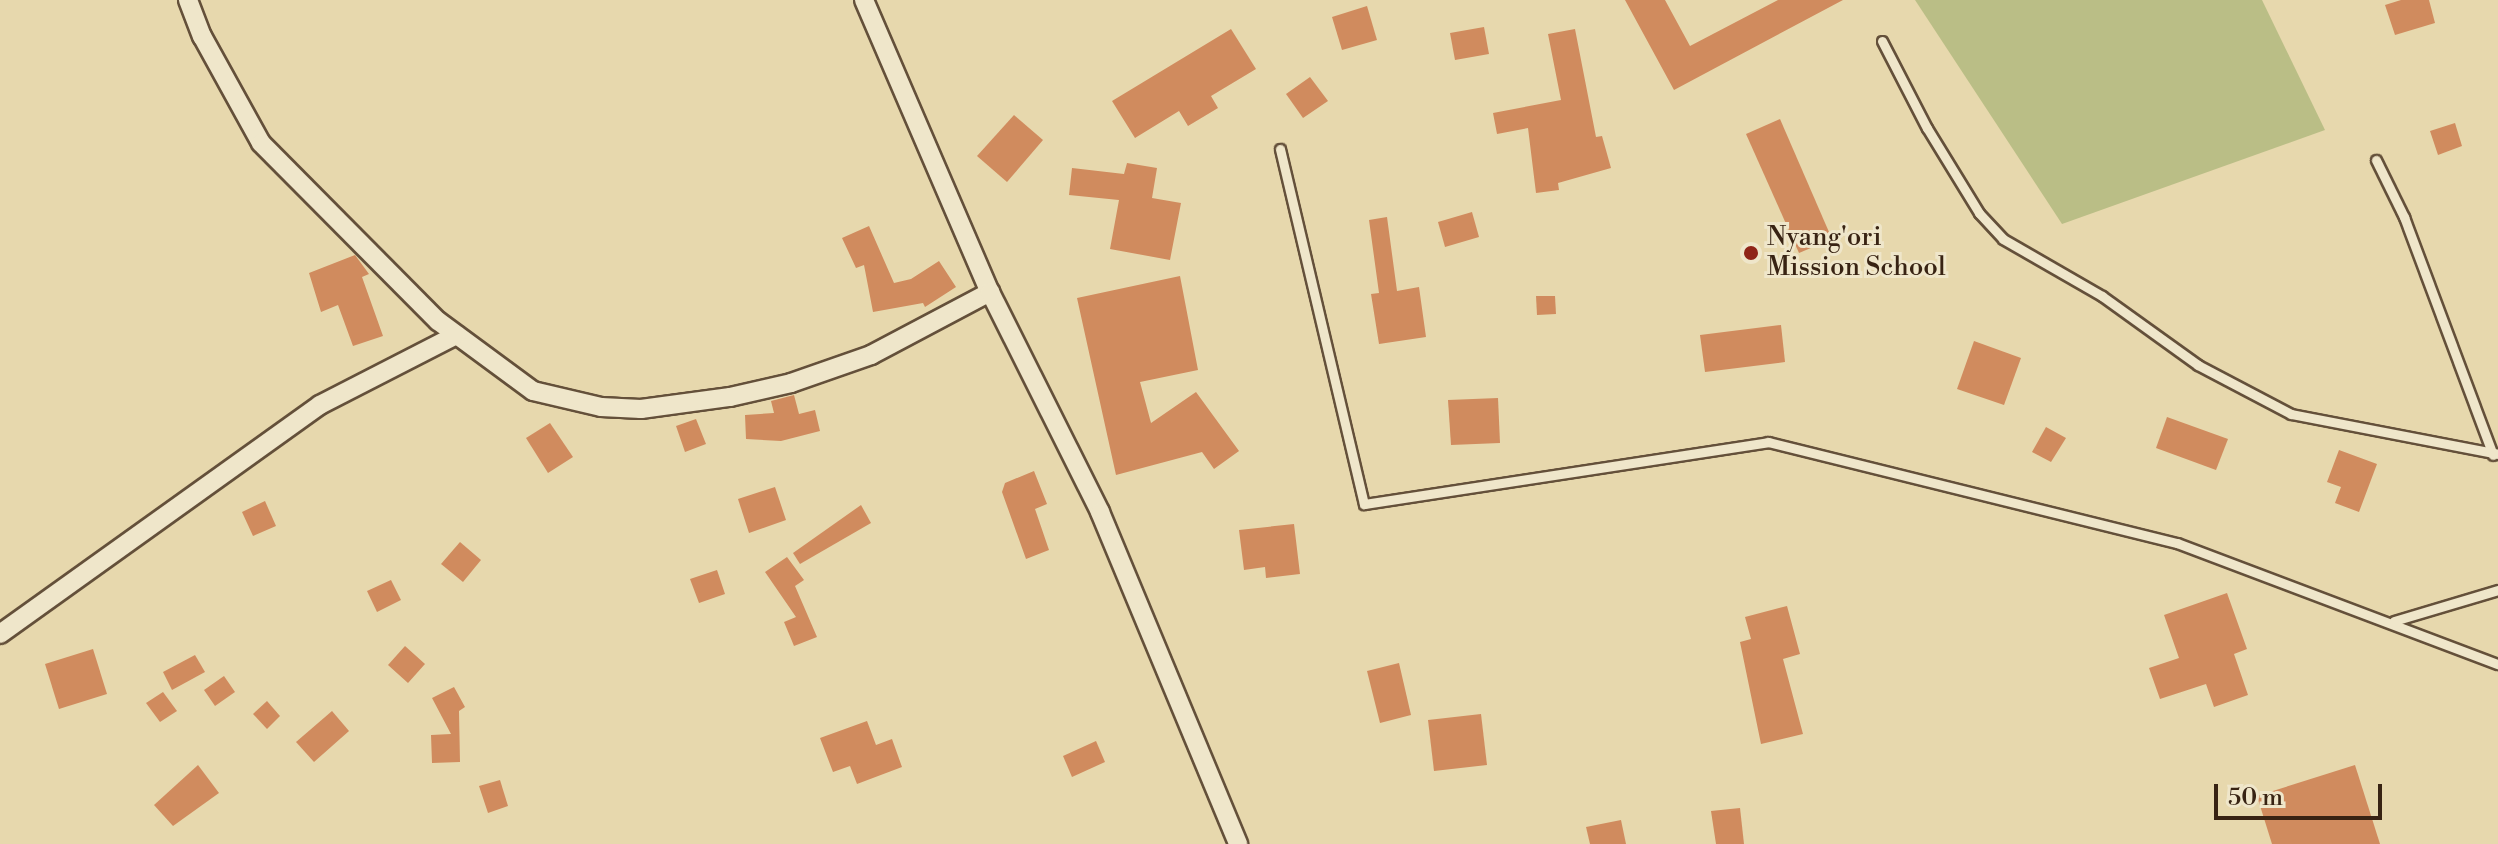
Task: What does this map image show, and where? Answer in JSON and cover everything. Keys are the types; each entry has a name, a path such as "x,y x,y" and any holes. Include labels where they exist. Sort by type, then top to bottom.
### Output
{"street":[{"path":"188,0 219,71 261,143 456,335 533,391 601,407 683,407 791,383 871,355 990,292"},
{"path":"864,0 990,292 1100,512 1238,844"},
{"path":"0,634 308,413 456,335"}],"lane":[{"path":"1882,41 1979,213 2003,239 2102,296 2198,365 2291,414 2496,454"},
{"path":"1280,149 1364,504 1768,442 2177,543 2394,621 2498,664"},
{"path":"2376,160 2404,217 2496,454"},
{"path":"2394,621 2498,590"}],"green space":[{"path":"1915,0 2262,0 2325,130 2062,224"}],"building":[{"path":"1625,0 1665,0 1690,46 1778,0 1843,0 1674,90"},
{"path":"2401,0 2429,0 2435,23 2395,35 2385,5"},
{"path":"1367,6 1377,40 1342,50 1332,17"},
{"path":"1484,27 1489,54 1455,60 1450,33"},
{"path":"1231,29 1256,69 1211,96 1218,108 1188,126 1179,111 1135,138 1112,101"},
{"path":"1575,29 1596,137 1602,136 1611,168 1558,183 1559,190 1536,193 1528,128 1497,134 1493,113 1561,100 1548,34"},
{"path":"1310,77 1328,101 1303,118 1286,94"},
{"path":"1014,115 1043,140 1007,182 977,156"},
{"path":"1780,119 1832,239 1799,253 1746,134"},
{"path":"2455,123 2462,146 2438,155 2430,131"},
{"path":"1127,163 1157,168 1152,198 1181,203 1170,260 1110,249 1119,200 1069,195 1072,168 1124,174"},
{"path":"1472,212 1479,237 1445,247 1438,222"},
{"path":"1387,217 1397,291 1419,287 1426,337 1379,344 1371,294 1379,293 1369,220"},
{"path":"869,226 894,283 911,279 939,261 956,287 925,307 923,303 873,312 864,265 856,268 842,238"},
{"path":"355,255 369,274 362,277 383,336 353,346 338,305 321,312 309,273"},
{"path":"1180,276 1198,370 1140,382 1151,423 1196,392 1239,451 1214,469 1202,452 1116,475 1077,298"},
{"path":"1536,296 1555,296 1556,314 1537,315"},
{"path":"1781,325 1785,362 1705,372 1700,335"},
{"path":"1974,341 2021,358 2004,405 1957,389"},
{"path":"794,395 799,414 815,410 820,431 781,441 746,439 745,415 774,413 771,401"},
{"path":"1498,398 1500,443 1451,445 1448,400"},
{"path":"2167,417 2228,439 2216,470 2156,448"},
{"path":"696,419 706,444 685,452 676,426"},
{"path":"550,423 573,457 548,473 526,438"},
{"path":"2046,427 2066,438 2051,462 2032,452"},
{"path":"2339,450 2377,464 2359,512 2335,503 2341,487 2327,482"},
{"path":"1034,471 1047,504 1035,509 1049,550 1026,559 1002,492 1005,483"},
{"path":"775,487 786,520 749,533 738,499"},
{"path":"265,501 276,526 253,536 242,512"},
{"path":"861,505 871,523 800,564 793,553"},
{"path":"1294,524 1300,574 1266,578 1265,567 1244,570 1239,530"},
{"path":"460,542 481,560 463,582 441,564"},
{"path":"787,557 804,580 795,586 817,637 794,646 784,622 796,617 765,572"},
{"path":"717,570 725,594 699,603 690,579"},
{"path":"391,580 401,600 377,612 367,591"},
{"path":"2227,593 2247,649 2234,654 2248,695 2214,707 2206,684 2160,699 2149,668 2179,658 2164,615"},
{"path":"1787,606 1800,654 1783,659 1803,734 1761,744 1740,642 1751,639 1745,617"},
{"path":"405,646 425,664 408,683 388,665"},
{"path":"93,649 107,694 59,709 45,664"},
{"path":"195,655 205,672 172,690 163,672"},
{"path":"1399,663 1411,715 1380,723 1367,671"},
{"path":"224,676 235,692 215,706 204,690"},
{"path":"454,687 465,707 459,711 460,762 432,763 431,735 451,734 432,698"},
{"path":"163,692 177,711 160,722 146,703"},
{"path":"267,701 280,716 267,729 253,714"},
{"path":"332,711 349,731 314,762 296,742"},
{"path":"1481,714 1487,765 1434,771 1428,720"},
{"path":"867,721 876,745 892,739 902,767 857,784 850,766 833,772 820,738"},
{"path":"1096,741 1105,762 1072,777 1063,756"},
{"path":"198,765 219,793 173,826 154,805"},
{"path":"2355,765 2380,844 2272,844 2257,796"},
{"path":"500,780 508,806 488,813 479,786"},
{"path":"1740,808 1744,844 1716,844 1711,811"},
{"path":"1621,820 1626,844 1590,844 1586,827"}],"place":[{"name":"Nyang'ori Mission School","path":"1751,253"}]}
